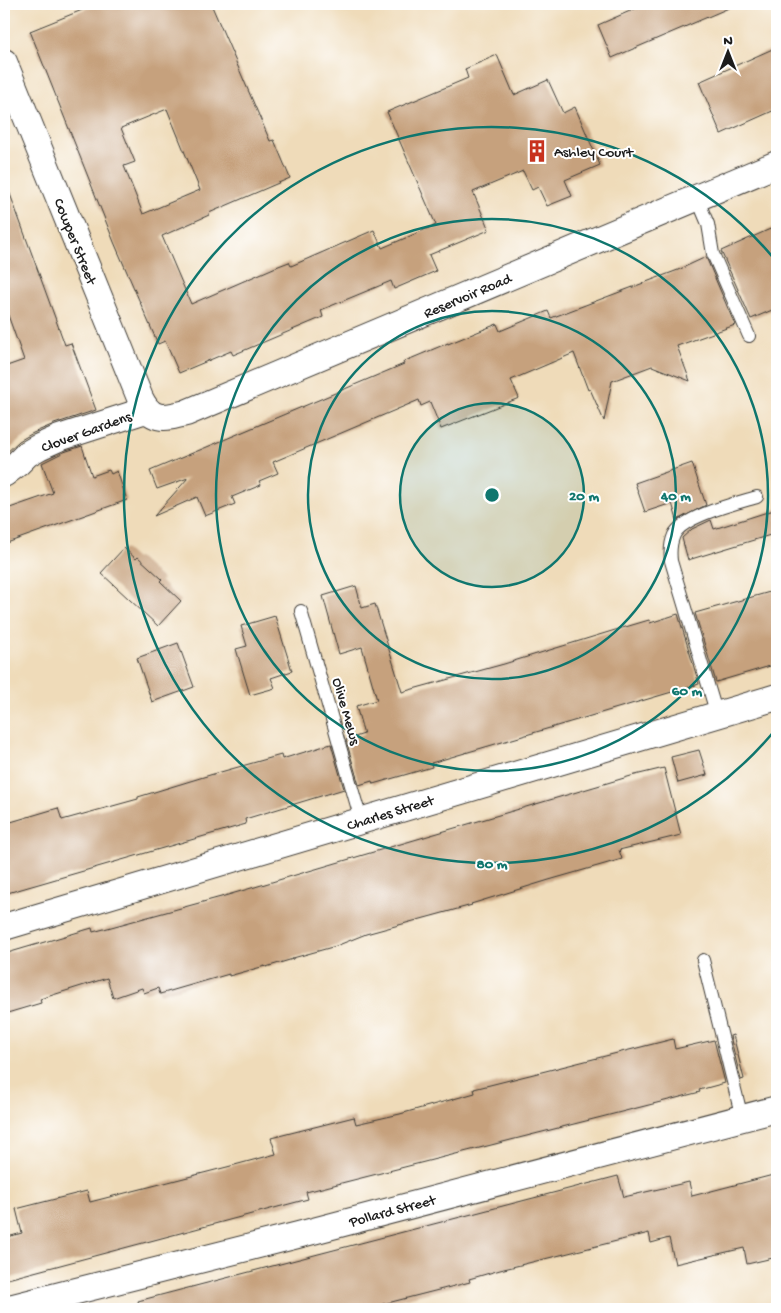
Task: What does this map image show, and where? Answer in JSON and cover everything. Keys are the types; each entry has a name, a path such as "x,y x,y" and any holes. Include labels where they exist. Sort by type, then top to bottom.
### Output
{"street":[{"name":"Cowper Street","path":"4,62 150,413"},
{"name":"Reservoir Road","path":"150,413 170,417 186,413 777,164"},
{"name":"Clover Gardens","path":"4,474 27,454 59,438 150,413"},
{"name":"Charles Street","path":"4,927 777,697"},
{"name":"Pollard Street","path":"5,1309 298,1235 777,1109"}],"lane":[{"path":"697,198 708,224 713,254 749,336"},
{"path":"717,715 671,562 670,546 674,533 695,517 757,496"},
{"name":"Olive Mews","path":"301,611 361,820"},
{"path":"703,960 742,1118"}],"building":[{"path":"97,4 211,4 270,141 274,140 290,178 209,213 209,215 162,236 191,304 276,267 289,262 291,266 374,230 382,248 436,225 387,112 468,78 465,69 497,55 514,95 548,80 563,113 575,107 600,165 565,180 572,196 547,206 538,187 532,190 523,171 473,192 489,230 429,255 436,271 394,289 391,281 321,310 323,317 233,355 231,351 179,373 165,341 158,344 114,242 30,31","holes":["167,109 200,190 143,214 124,166 135,162 121,128"]},
{"path":"646,4 738,4 612,58 598,25"},
{"path":"777,47 777,109 721,134 699,82"},
{"path":"4,183 6,183 65,345 71,343 96,410 33,433 19,441 4,455 4,367 24,360 4,304"},
{"path":"777,226 777,308 751,319 721,251"},
{"path":"706,257 735,325 677,346 690,381 652,366 612,381 604,421 590,389 588,390 574,353 511,380 519,398 441,429 430,402 421,406 419,400 273,462 278,473 259,481 261,485 232,497 235,504 205,516 197,497 154,516 188,478 157,489 150,471 404,364 403,362 497,324 500,331 548,311 551,318 678,270"},
{"path":"82,446 92,476 109,470 111,474 117,471 127,500 4,544 4,510 53,493 42,463 64,452"},
{"path":"692,463 706,505 677,520 672,503 645,512 635,483"},
{"path":"777,509 777,533 688,560 682,538 692,529 711,520 714,529"},
{"path":"124,548 136,559 138,557 162,579 160,581 181,601 158,626 101,573"},
{"path":"356,586 362,608 375,604 402,692 504,664 649,620 650,623 678,614 699,684 431,763 432,767 373,784 372,781 359,785 346,740 364,734 356,706 377,700 362,647 339,654 323,596"},
{"path":"777,590 777,664 716,682 695,613"},
{"path":"275,616 292,671 271,678 275,688 250,695 236,649 247,646 241,626"},
{"path":"178,643 194,687 152,702 137,658"},
{"path":"331,744 344,789 245,819 246,824 4,894 4,824 58,808 62,820 138,799 138,797 210,775 281,755 282,759"},
{"path":"699,750 707,775 678,783 671,757"},
{"path":"664,768 681,835 619,850 622,859 472,905 366,934 336,946 266,967 229,976 229,974 160,994 158,988 144,993 142,988 113,998 107,978 40,999 41,1003 4,1014 4,954 92,928 93,932 221,897 631,776"},
{"path":"733,1035 744,1079 741,1080 730,1036"},
{"path":"673,1039 675,1049 714,1040 725,1083 699,1090 700,1092 306,1192 308,1199 4,1280 4,1238 22,1233 16,1209 87,1191 90,1202 227,1167 276,1154 271,1138 354,1117 356,1124 400,1114 475,1093 474,1089"},
{"path":"777,1174 777,1257 747,1264 744,1248 675,1264 669,1238 651,1243 649,1233 500,1270 469,1279 470,1282 364,1309 140,1309 138,1301 618,1176 624,1197 689,1182 692,1196"}],"place":[{"name":"Ashley Court","path":"537,151"}]}
